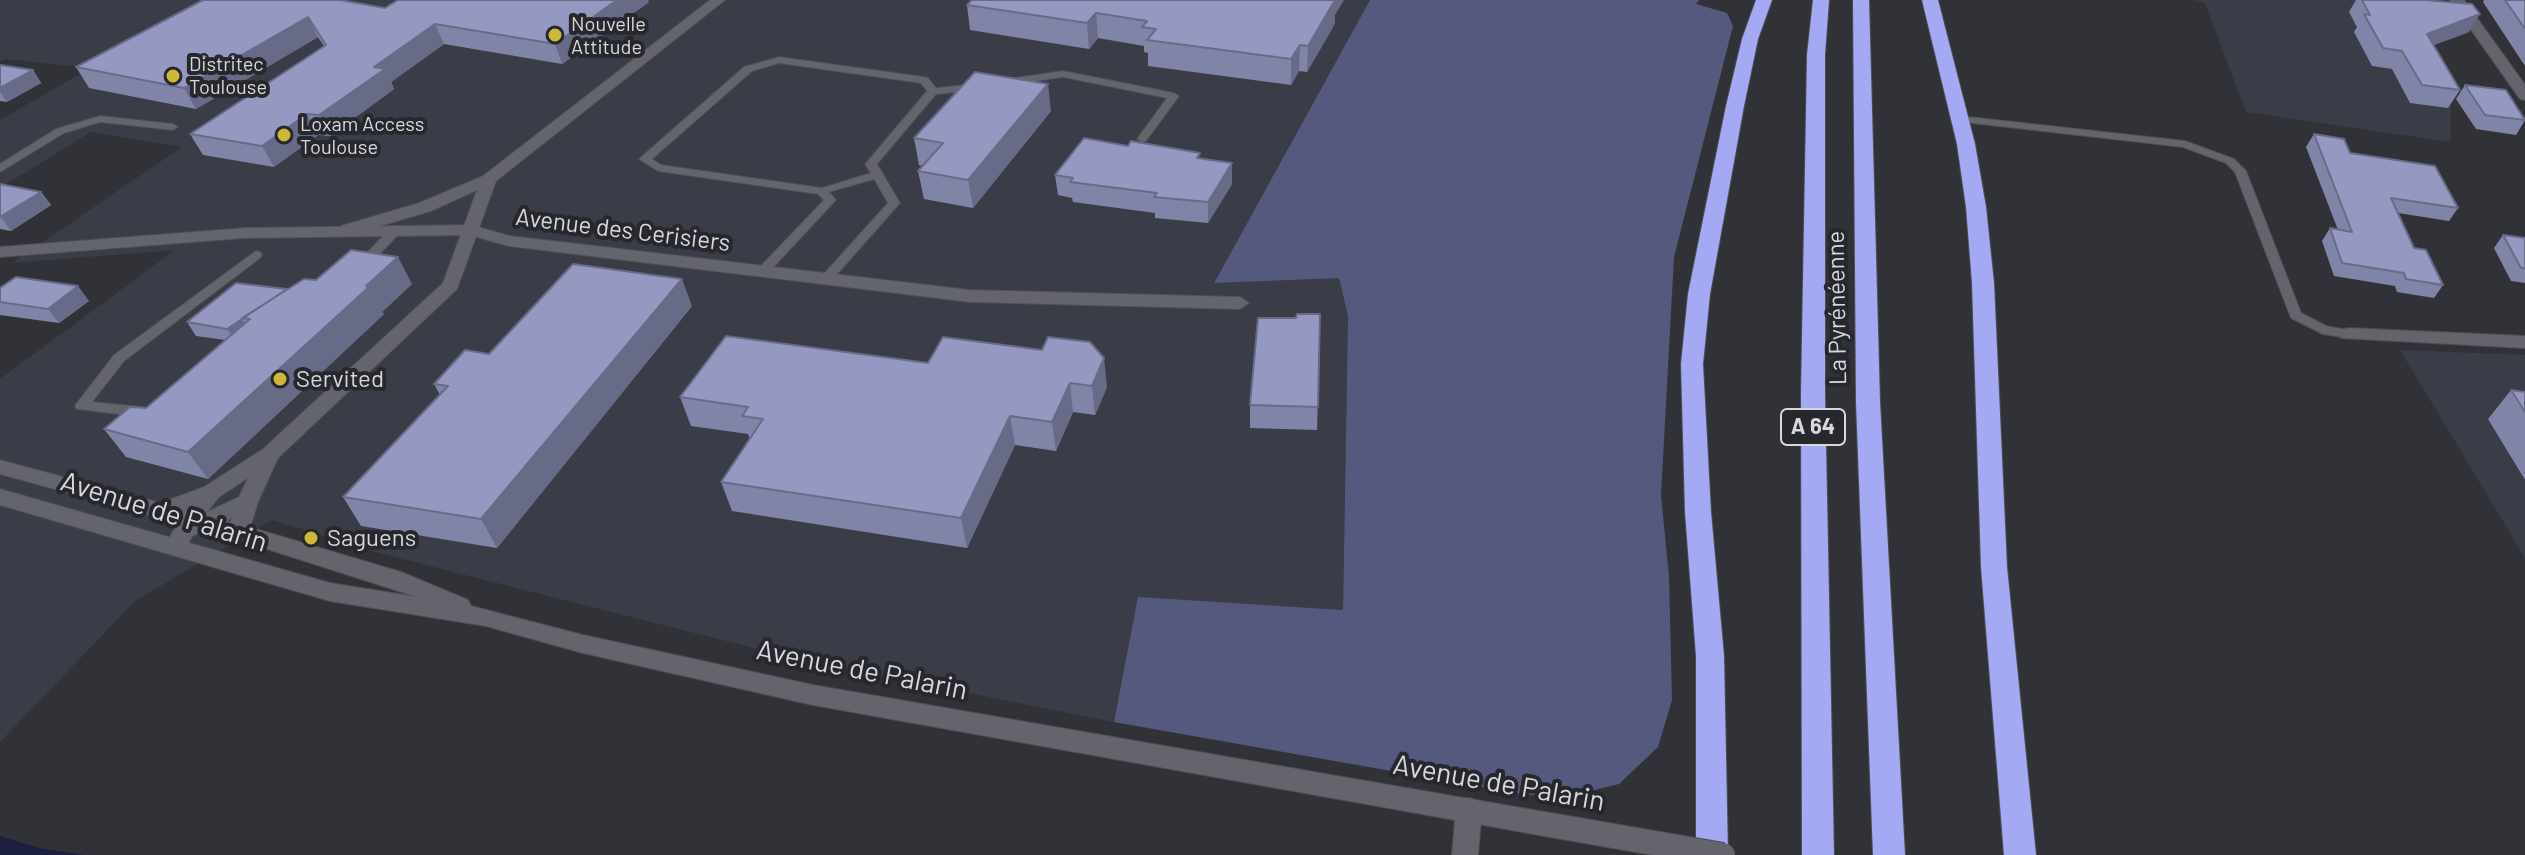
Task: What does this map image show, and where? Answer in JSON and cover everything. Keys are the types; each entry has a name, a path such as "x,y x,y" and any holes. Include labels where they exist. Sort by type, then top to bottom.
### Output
{"highway":[{"path":"1712,855 1710,656 1698,512 1692,364 1699,294 1735,106 1750,39 1764,0"},
{"name":"La Pyrénéenne","path":"1818,855 1813,392 1816,55 1821,0"},
{"name":"La Pyrénéenne","path":"1861,0 1868,402 1889,855"},
{"path":"1930,0 1959,119 1976,207 1983,283 1994,567 2020,855"}],"street":[{"path":"347,230 425,207 489,179 718,0"},
{"path":"2457,0 2525,96"},
{"path":"160,511 212,492 270,454 451,285 489,179"},
{"name":"Avenue des Cerisiers","path":"0,252 215,235 347,230 471,230 508,241 970,296 1240,303"},
{"path":"2348,334 2525,342"},
{"path":"239,532 247,502 270,454"},
{"name":"Avenue de Palarin","path":"0,467 160,511 188,530 330,592 486,617 583,644 813,695 1066,742 1723,855"},
{"path":"188,530 212,492"},
{"name":"Avenue de Palarin","path":"0,497 154,540 188,530 239,532 401,581 486,617"},
{"path":"188,530 247,502"},
{"path":"1465,855 1469,809"}],"lane":[{"path":"876,175 822,191 658,168 645,159 748,69 779,60 924,80 933,91"},
{"path":"826,279 894,203 871,164 933,91 1063,74 1174,96 1142,139"},
{"path":"0,169 43,140 89,121 100,119 173,127"},
{"path":"1959,119 2185,144 2230,161 2240,171 2296,315 2323,330 2348,334"},
{"path":"763,271 830,200 822,191"},
{"path":"351,276 396,230"},
{"path":"155,404 142,413 82,406 119,358 256,255"}],"shaded area":[{"path":"0,0 1370,0 1214,282 1339,277 1348,316 1343,610 1139,598 1114,722 785,656 375,552 272,520 135,601 0,742 0,379 175,250 12,263 182,147 91,132 0,188 0,120 90,68 0,61"},
{"path":"1370,0 1699,0 1696,4 1727,13 1733,26 1674,257 1661,495 1669,577 1672,700 1658,747 1619,784 1586,792 1527,795 1114,722 1138,597 1343,610 1348,316 1339,278 1214,283"},
{"path":"2193,0 2395,0 2451,100 2450,142 2246,112 2205,3"},
{"path":"2400,350 2525,355 2525,558"},
{"path":"0,836 39,848 84,855 0,855"}],"building":[{"path":"203,0 340,0 385,8 398,0 617,0 555,44 435,24 374,67 385,69 319,115 307,114 262,146 190,134 326,45 308,17 184,88 76,67"},
{"path":"972,0 1335,0 1308,46 1300,45 1291,59 1147,40 1156,29 1142,27 1147,21 1096,13 1087,23 967,5"},
{"path":"2362,0 2472,4 2480,14 2427,34 2460,90 2422,85 2402,51 2383,48 2364,14 2370,15"},
{"path":"2505,0 2525,0 2525,29"},
{"path":"0,65 33,70 0,88"},
{"path":"975,72 1048,84 968,180 918,171 943,143 914,138"},
{"path":"2465,85 2506,90 2525,120 2485,115"},
{"path":"2314,134 2344,139 2350,153 2435,166 2458,208 2391,198 2414,248 2426,250 2443,285 2406,279 2404,273 2342,263 2330,228 2352,232"},
{"path":"1084,138 1128,146 1131,141 1200,153 1197,158 1232,163 1208,202 1154,197 1157,193 1070,182 1073,178 1055,175"},
{"path":"0,184 41,192 0,217"},
{"path":"2503,235 2525,238 2525,268 2521,268"},
{"path":"351,250 398,257 188,452 104,429 130,407 146,408 250,319 242,318 304,279 316,280"},
{"path":"573,264 682,279 481,519 343,497 448,386 434,384 465,350 489,354"},
{"path":"16,277 78,286 48,309 0,302 0,288"},
{"path":"236,283 287,289 227,329 187,322"},
{"path":"1297,314 1320,314 1318,407 1250,405 1258,318 1296,318"},
{"path":"726,336 928,363 943,337 1042,350 1048,337 1090,342 1104,358 1092,386 1070,383 1052,422 1010,416 961,518 721,482 763,419 742,416 748,407 680,397"},
{"path":"2511,390 2525,392 2525,412"}],"place":[{"name":"Nouvelle Attitude","path":"555,35"},
{"name":"Distritec Toulouse","path":"173,76"},
{"name":"Loxam Access Toulouse","path":"284,135"},
{"name":"Servited","path":"280,379"},
{"name":"Saguens","path":"311,538"}]}
